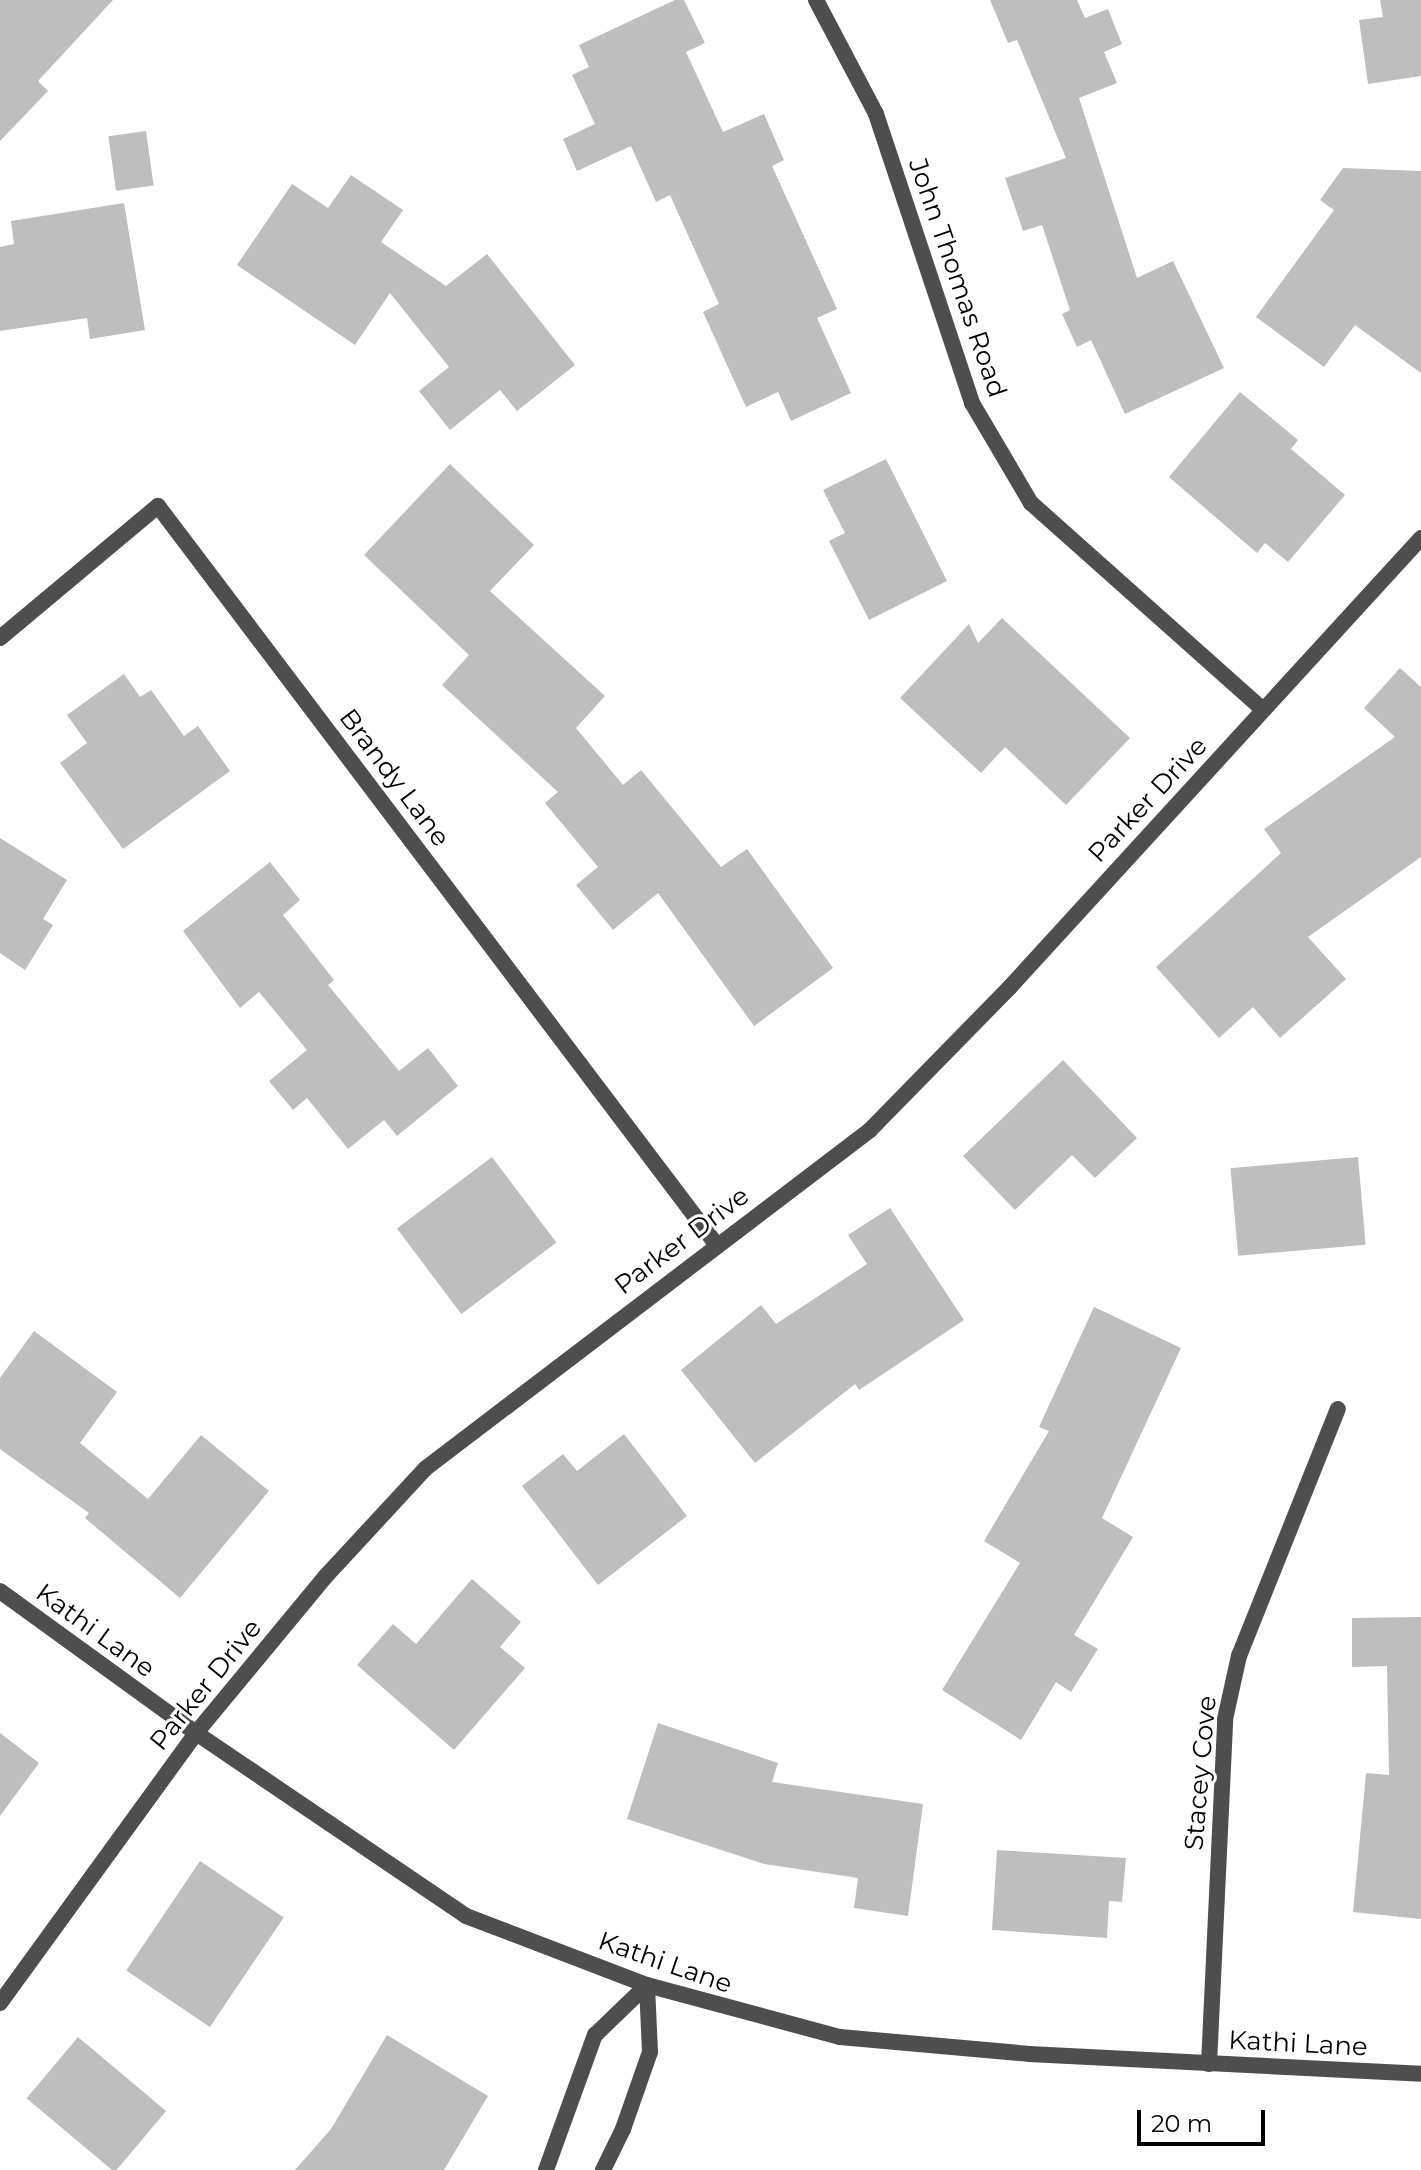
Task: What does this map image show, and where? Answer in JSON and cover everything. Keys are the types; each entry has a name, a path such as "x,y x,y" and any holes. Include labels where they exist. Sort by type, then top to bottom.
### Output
{"street":[{"name":"John Thomas Road","path":"816,0 876,114 972,403 1031,503 1263,710"},
{"name":"Brandy Lane","path":"0,638 158,506 716,1244"},
{"name":"Parker Drive","path":"0,2003 196,1733 325,1577 426,1468 716,1244 870,1130 1010,987 1421,538"},
{"name":"Stacey Cove","path":"1209,2064 1225,1719 1239,1656 1338,1409"},
{"name":"Kathi Lane","path":"0,1591 196,1733 466,1916 647,1985 840,2037 1209,2064 1421,2074"},
{"path":"546,2170 595,2035 647,1985"},
{"path":"603,2170 623,2129 650,2052 647,1985"}],"building":[{"path":"0,0 113,0 38,81 48,91 0,141"},
{"path":"675,0 684,0 705,43 686,52 723,132 764,114 784,160 772,166 837,309 817,318 851,393 791,421 778,392 746,407 703,312 719,304 670,195 656,202 631,146 577,171 563,139 595,124 572,75 589,67 579,45"},
{"path":"990,0 1077,0 1085,18 1108,9 1122,44 1104,52 1117,83 1079,98 1137,278 1173,261 1224,368 1125,414 1091,340 1077,347 1062,314 1070,310 1042,225 1023,231 1005,178 1066,158 1017,40 1008,43"},
{"path":"1380,0 1421,0 1421,76 1368,84 1359,20 1383,17"},
{"path":"146,131 154,185 116,191 108,136"},
{"path":"1343,168 1421,171 1421,373 1355,325 1324,367 1256,317 1334,210 1320,200"},
{"path":"351,175 403,210 381,242 446,286 487,254 575,365 517,411 500,390 450,430 419,391 449,367 390,293 355,345 237,265 292,184 328,208"},
{"path":"124,203 145,330 90,339 87,318 0,331 0,247 14,244 11,221"},
{"path":"1240,392 1298,440 1291,449 1345,495 1288,562 1265,543 1257,553 1169,477"},
{"path":"886,459 947,581 869,620 829,541 845,533 823,490"},
{"path":"450,464 534,545 490,591 605,696 576,728 623,785 641,770 721,867 747,849 833,968 754,1026 658,893 613,930 576,885 598,867 545,803 558,792 442,685 469,655 364,555"},
{"path":"1002,618 1130,738 1066,805 1005,747 981,773 900,698 969,624 978,643"},
{"path":"1400,668 1421,687 1421,857 1308,937 1346,979 1280,1038 1253,1007 1219,1038 1156,967 1281,853 1264,829 1395,737 1364,708"},
{"path":"124,674 140,697 151,690 184,736 198,726 230,771 123,849 60,763 87,743 67,715"},
{"path":"0,838 67,880 43,919 53,925 25,970 0,953"},
{"path":"270,862 300,900 283,915 334,980 328,985 399,1071 428,1048 458,1086 397,1136 384,1120 348,1149 307,1098 293,1110 269,1081 307,1050 259,992 240,1008 183,931"},
{"path":"1063,1060 1137,1138 1095,1178 1072,1155 1015,1210 963,1156"},
{"path":"492,1157 556,1242 461,1314 397,1229"},
{"path":"1358,1157 1366,1245 1238,1256 1230,1168"},
{"path":"890,1208 964,1320 859,1390 855,1384 755,1463 681,1370 761,1305 776,1324 867,1264 848,1235"},
{"path":"1094,1307 1181,1348 1102,1518 1133,1537 1074,1635 1098,1649 1071,1692 1056,1682 1021,1740 942,1690 1020,1563 984,1541 1049,1431 1039,1427"},
{"path":"34,1331 117,1392 80,1443 148,1499 201,1435 269,1491 180,1598 85,1518 89,1513 0,1449 0,1378"},
{"path":"624,1434 687,1516 598,1585 522,1486 563,1454 577,1471"},
{"path":"472,1579 521,1622 500,1647 525,1668 454,1750 357,1665 393,1624 416,1644"},
{"path":"1421,1617 1421,1919 1353,1912 1366,1773 1389,1775 1387,1666 1352,1667 1352,1618"},
{"path":"658,1723 778,1763 772,1782 923,1804 908,1916 854,1908 858,1878 764,1864 627,1819"},
{"path":"0,1733 39,1763 0,1816"},
{"path":"997,1850 1126,1858 1122,1902 1109,1901 1107,1938 992,1930"},
{"path":"200,1861 284,1917 210,2027 126,1970"},
{"path":"387,2035 488,2096 444,2170 295,2170 331,2129"},
{"path":"78,2037 166,2111 117,2170 112,2170 27,2098"}]}
